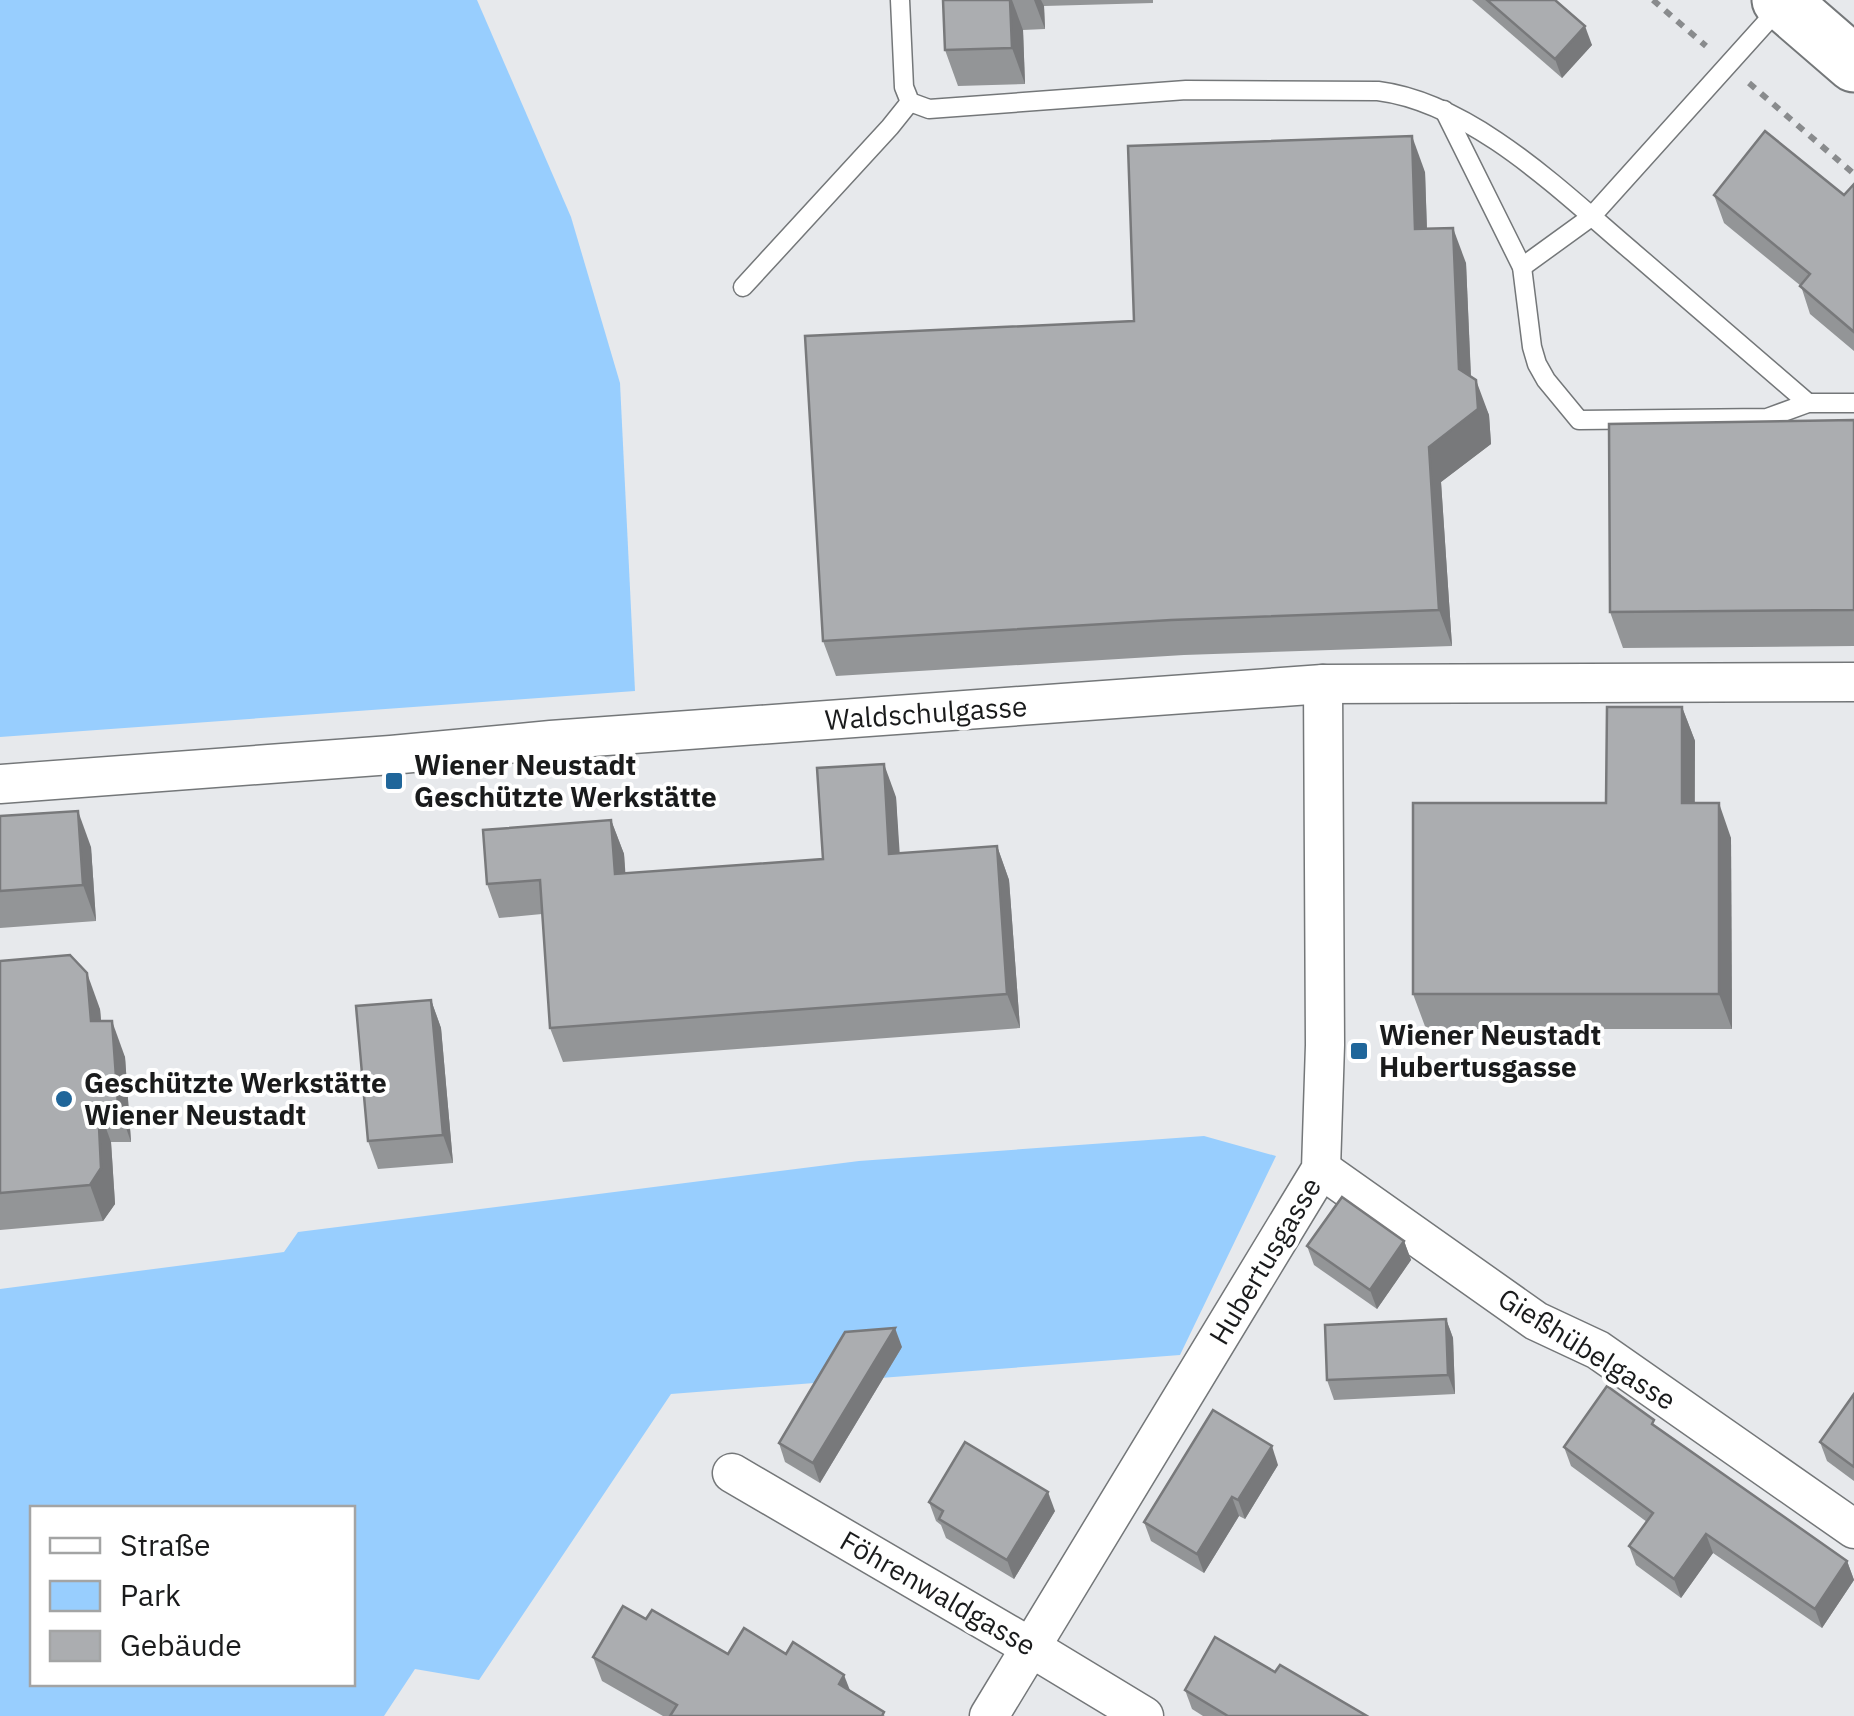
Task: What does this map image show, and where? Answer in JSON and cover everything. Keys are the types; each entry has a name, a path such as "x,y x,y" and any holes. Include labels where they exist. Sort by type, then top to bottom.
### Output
{"main road":[{"path":"1784,1 1854,64"}],"street":[{"name":"Waldschulgasse","path":"0,784 1323,684 1854,682"},
{"name":"Hubertusgasse","path":"989,1716 1322,1169 1323,684"},
{"name":"Gießhübelgasse","path":"1322,1169 1536,1321 1598,1350 1854,1529"},
{"name":"Föhrenwaldgasse","path":"732,1472 1144,1716"}],"lane":[{"path":"900,0 904,87 910,102 929,109 1186,90 1378,92 1408,97 1444,110 1527,162 1808,403"},
{"path":"1522,267 1590,216 1784,1"},
{"path":"743,288 910,102"},
{"path":"1444,110 1522,267 1537,364 1579,420 1767,418 1808,403 1854,403"}],"green space":[{"path":"0,0 477,0 571,217 620,383 635,691 0,737"},
{"path":"1204,1136 1276,1156 1180,1355 671,1394 479,1680 415,1669 384,1716 0,1716 0,1289 284,1252 298,1232 859,1161"}],"building":[{"path":"943,0 1010,0 1012,48 945,50"},
{"path":"1487,0 1555,0 1585,26 1555,59"},
{"path":"1765,131 1844,195 1854,184 1854,332 1800,286 1810,274 1714,195"},
{"path":"1412,136 1415,229 1453,228 1459,369 1476,380 1478,409 1429,447 1439,610 1171,620 823,641 805,336 1134,321 1128,146"},
{"path":"1854,420 1854,610 1610,612 1609,424"},
{"path":"1607,707 1682,707 1682,803 1719,803 1719,994 1413,994 1413,803 1606,803"},
{"path":"884,764 889,854 997,846 1007,994 550,1028 540,880 487,884 483,830 611,820 615,874 823,859 817,768"},
{"path":"78,811 83,885 0,891 0,816"},
{"name":"Geschützte Werkstätte Wiener Neustadt","path":"70,955 87,973 91,1021 112,1021 118,1105 98,1106 101,1168 90,1185 0,1193 0,961"},
{"path":"431,1000 443,1135 368,1141 356,1006"},
{"path":"1342,1197 1404,1241 1370,1290 1307,1246"},
{"path":"1446,1319 1448,1375 1327,1380 1325,1325"},
{"path":"895,1328 813,1463 779,1443 845,1332"},
{"path":"1607,1386 1654,1420 1652,1424 1847,1561 1815,1609 1706,1534 1674,1579 1629,1546 1653,1513 1564,1447"},
{"path":"1854,1394 1854,1467 1820,1442"},
{"path":"1213,1410 1272,1446 1238,1500 1232,1497 1197,1554 1144,1522"},
{"path":"965,1442 1048,1492 1007,1560 939,1519 943,1511 929,1502"},
{"path":"623,1606 646,1619 652,1610 728,1654 744,1628 786,1654 793,1642 844,1675 839,1684 884,1712 882,1716 670,1716 677,1705 593,1657"},
{"path":"1215,1637 1275,1672 1280,1665 1367,1716 1228,1716 1185,1690"}],"place":[{"name":"Wiener Neustadt Geschützte Werkstätte","path":"394,781"},
{"name":"Wiener Neustadt Hubertusgasse","path":"1359,1051"},
{"name":"Geschützte Werkstätte Wiener Neustadt","path":"64,1099"}]}
